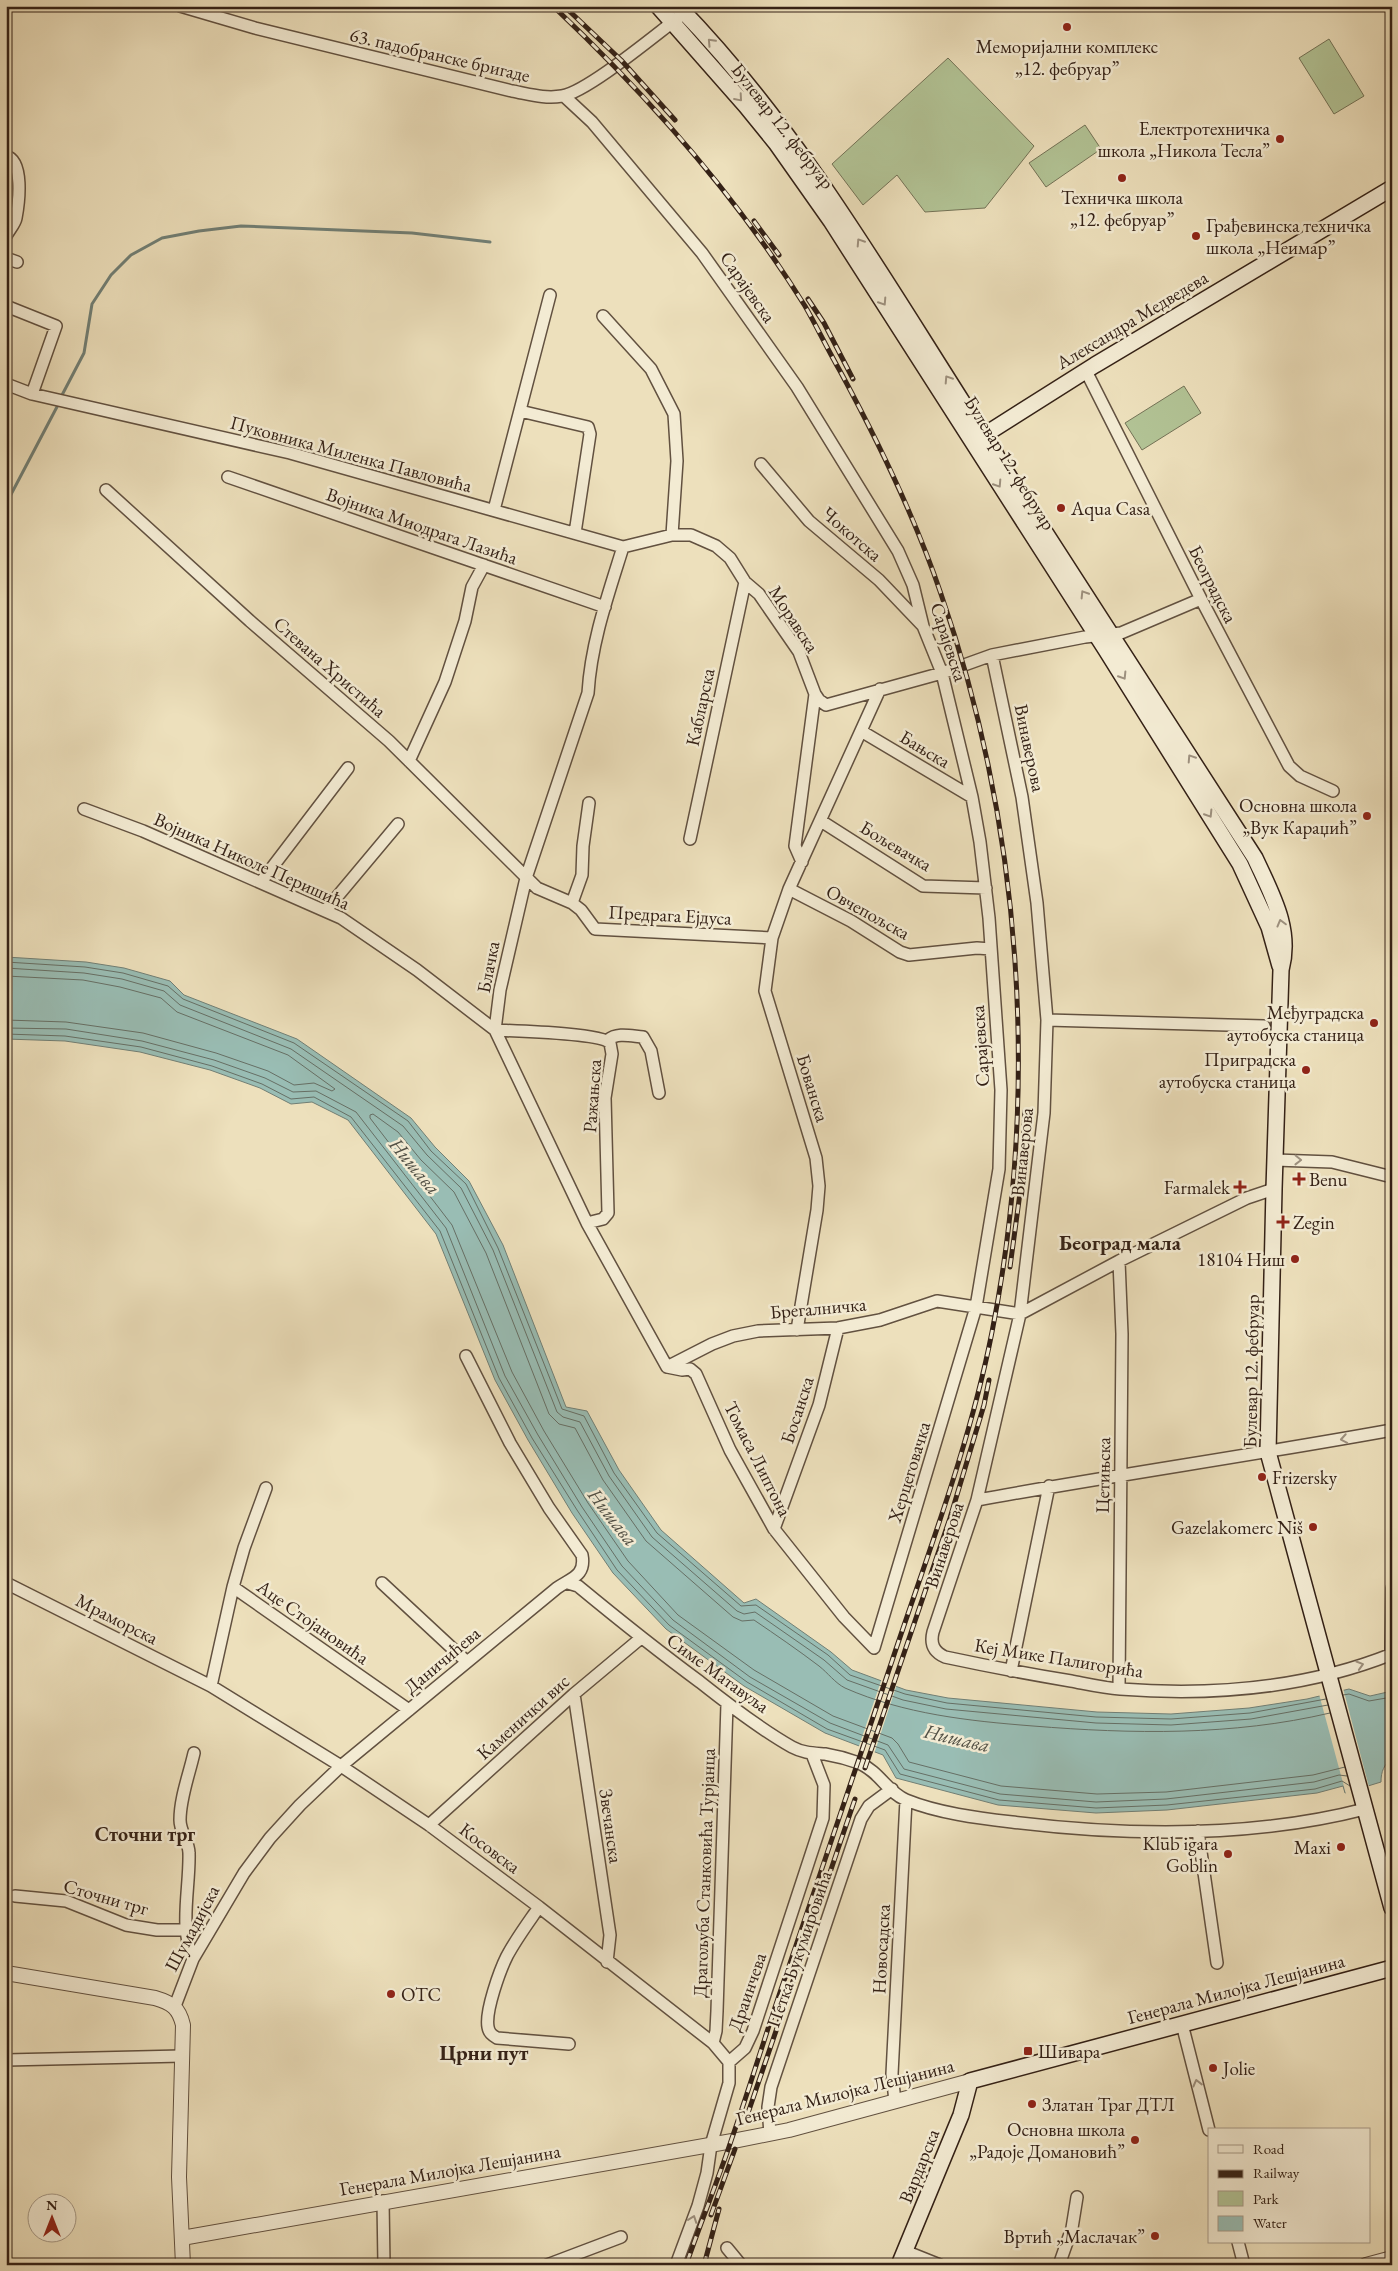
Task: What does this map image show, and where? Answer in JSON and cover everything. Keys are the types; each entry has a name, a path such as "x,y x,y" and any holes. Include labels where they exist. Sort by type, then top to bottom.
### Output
{"main road":[{"name":"Булевар 12. фебруар","path":"658,6 678,14 759,96 819,179 958,395 979,438 1000,461 1103,635 1255,858 1276,906 1285,935 1286,953 1281,970 1274,1160 1268,1452 1392,1908"},
{"name":"Александра Медведева","path":"979,438 1086,371 1392,188"},
{"name":"Генерала Милојка Лешјанина","path":"970,2080 1392,1968"},
{"name":"Вардарска","path":"902,2258 961,2115 970,2080"}],"street":[{"name":"63. падобранске бригаде","path":"180,6 255,28 512,91 548,97 564,96 584,87 678,14"},
{"name":"Сарајевска","path":"564,96 592,122 702,254 797,387 898,551 913,585 923,626 942,673 972,797 986,888 992,949 1001,1090 1001,1150 976,1306"},
{"path":"6,156 15,161 19,172 16,220 6,236"},
{"path":"494,510 550,294"},
{"path":"6,306 56,326 32,394"},
{"path":"603,316 651,369 674,414 677,461 672,535"},
{"name":"Београдска","path":"1086,371 1201,599 1289,766 1300,776 1333,791"},
{"name":"Пуковника Миленка Павловића","path":"6,384 32,394 69,403 290,453 623,548"},
{"path":"520,411 588,426 590,434 575,534"},
{"name":"Чокотска","path":"761,464 809,521 879,580 923,626"},
{"name":"Војника Миодрага Лазића","path":"228,478 604,607"},
{"name":"Стевана Христића","path":"106,490 250,621 409,761 526,878"},
{"name":"Моравска","path":"623,548 672,535 691,535 716,546 730,558 799,652 815,694"},
{"name":"Блачка","path":"495,1030 500,990 526,878 588,693 590,667 604,607 623,548"},
{"path":"409,761 445,682 465,621 472,587 484,565"},
{"name":"Кабларска","path":"690,839 746,582"},
{"path":"815,694 822,703 831,706 880,689 942,673 992,655 1121,633 1201,599"},
{"name":"Винаверова","path":"932,1645 933,1632 977,1500 1020,1314 1044,1113 1047,1020 1037,903 1022,796 992,655"},
{"name":"Бованска","path":"796,1330 820,1186 816,1158 765,991 772,938 790,889 880,689"},
{"path":"802,862 795,846 815,694"},
{"name":"Бањска","path":"861,731 972,797"},
{"path":"261,882 348,768"},
{"path":"572,903 582,874 583,846 589,803"},
{"name":"Војника Николе Перишића","path":"84,809 143,831 341,918 417,970 495,1030"},
{"name":"Бољевачка","path":"821,821 923,886 986,888"},
{"path":"326,910 398,824"},
{"name":"Предрага Ејдуса","path":"526,878 537,888 572,903 581,910 591,926 600,930 772,938"},
{"name":"Овчепољска","path":"790,889 851,921 900,952 909,955 977,948 992,949"},
{"path":"1047,1020 1264,1026"},
{"path":"495,1030 587,1223 667,1367"},
{"name":"Ражањска","path":"495,1030 570,1035 608,1040 610,1043 612,1054 605,1098 608,1213 603,1219 587,1223"},
{"path":"608,1040 621,1035 643,1037 651,1051 659,1093"},
{"path":"1274,1160 1332,1162 1392,1178"},
{"path":"1020,1314 1119,1261 1247,1198 1274,1189"},
{"name":"Цетињска","path":"1119,1261 1122,1334 1119,1689"},
{"name":"Брегалничка","path":"667,1367 712,1344 733,1336 758,1331 838,1328 880,1320 937,1301 1020,1314"},
{"name":"Херцеговачка","path":"874,1648 976,1306"},
{"name":"Босанска","path":"774,1529 819,1405 838,1328"},
{"name":"Даничићева","path":"341,1766 557,1588 568,1583 580,1572 584,1564 582,1555 548,1508 515,1451 466,1356"},
{"name":"Томаса Липтона","path":"667,1367 682,1370 690,1369 696,1374 730,1450 774,1529 844,1617 874,1648"},
{"path":"977,1500 1049,1486 1268,1452 1392,1430"},
{"path":"1011,1671 1049,1486"},
{"name":"Аце Стојановића","path":"266,1488 244,1548 233,1588 409,1710"},
{"name":"Мраморска","path":"6,1583 212,1686"},
{"path":"382,1583 467,1662"},
{"name":"Симе Матавуља","path":"568,1583 578,1586 641,1638 728,1704 792,1748 812,1754 837,1756 860,1764 877,1774 906,1800"},
{"path":"212,1686 233,1588"},
{"path":"1391,1654 1392,1588"},
{"name":"Каменички вис","path":"429,1825 574,1694 641,1638"},
{"name":"Кеј Мике Палигорића","path":"932,1645 934,1650 945,1657 1011,1671 1119,1689 1217,1690 1266,1686 1328,1675 1391,1654"},
{"name":"Косовска","path":"212,1686 341,1766 429,1825 713,2043 730,2062"},
{"name":"Звечанска","path":"574,1694 610,1934 607,1962"},
{"name":"Драгољуба Станковића Турјанца","path":"713,2043 717,2011 728,1704"},
{"path":"193,1959 186,1939 189,1850 182,1836 180,1821 182,1801 194,1753"},
{"name":"Драинчева","path":"730,2062 745,2048 753,2031 823,1818 824,1785 812,1754"},
{"name":"Шумадијска","path":"175,2006 193,1959 244,1872 270,1838 300,1805 341,1766"},
{"name":"Петка Букумировића","path":"770,2134 768,2107 771,2087 861,1819 869,1806 892,1789"},
{"path":"906,1800 988,1819 1036,1825 1137,1831 1198,1831 1319,1819 1365,1809"},
{"name":"Новосадска","path":"895,2101 892,2074 906,1800"},
{"path":"1198,1831 1217,1962"},
{"name":"Сточни трг","path":"15,1896 66,1901 126,1925 157,1930 186,1930"},
{"path":"539,1908 502,1967 488,2017 488,2027 491,2035 497,2038 569,2044"},
{"path":"6,1973 155,1998 175,2006 180,2014 183,2025 179,2177 182,2265"},
{"path":"1182,2024 1208,2128"},
{"path":"6,2060 182,2056"},
{"path":"676,2265 698,2206 707,2173 711,2144 729,2083 730,2062"},
{"name":"Генерала Милојка Лешјанина","path":"182,2238 770,2134 970,2080"},
{"path":"1059,2265 1072,2228 1077,2197"},
{"path":"383,2202 384,2265"},
{"path":"547,2265 621,2237"},
{"path":"1239,2244 1244,2265"},
{"path":"727,2248 740,2265"},
{"path":"902,2258 940,2265"},
{"path":"1366,2265 1392,2258"}],"green space":[{"path":"1329,39 1364,96 1334,114 1299,58"},
{"path":"948,58 1034,146 985,208 925,212 897,175 863,205 832,164"},
{"path":"1085,125 1101,149 1046,187 1029,163"},
{"path":"1184,386 1201,413 1142,450 1125,423"}],"water":[{"name":"Нишава","path":"6,957 86,962 124,968 170,981 184,995 297,1039 411,1118 435,1147 469,1181 503,1245 566,1407 587,1411 619,1470 661,1530 744,1603 756,1599 831,1652 852,1670 906,1690 948,1698 1097,1712 1171,1714 1249,1708 1307,1699 1349,1689 1370,1696 1392,1691 1392,1758 1384,1768 1381,1782 1345,1793 1343,1786 1317,1793 1167,1810 1096,1813 998,1805 896,1778 883,1755 825,1733 744,1686 666,1629 613,1573 572,1513 528,1440 495,1380 436,1234 348,1120 312,1102 291,1104 260,1088 210,1070 140,1052 65,1041 6,1039"}],"pier":[{"path":"882,1678 897,1684 874,1754 858,1749"},
{"path":"1343,1688 1369,1787 1346,1794 1319,1694"}],"waterway":[{"path":"61,397 84,353 92,304 111,275 131,255 162,238 241,226 412,233 490,242"},
{"path":"6,504 59,403"}],"railway":[{"path":"553,6 623,75 656,111 689,148 750,225 805,306 882,453 931,565 968,683 990,774 1005,866 1015,960 1018,1053 1016,1147 1007,1240 983,1374 960,1457 934,1539 739,2118 686,2265"},
{"path":"564,6 621,60 675,120"},
{"path":"754,221 779,255"},
{"path":"808,299 824,323 853,379"},
{"path":"1010,1267 1020,1193 1025,1111"},
{"path":"865,1768 950,1518 984,1405 989,1380"},
{"path":"747,2116 855,1799"},
{"path":"711,2215 735,2149"},
{"path":"704,2265 719,2209"}],"place":[{"name":"Меморијални комплекс „12. фебруар”","path":"1067,27"},
{"name":"Електротехничка школа „Никола Тесла”","path":"1280,139"},
{"name":"Техничка школа „12. фебруар”","path":"1122,178"},
{"name":"Грађевинска техничка школа „Неимар”","path":"1196,236"},
{"name":"Aqua Casa","path":"1061,508"},
{"name":"Основна школа „Вук Караџић”","path":"1367,816"},
{"name":"Међуградска аутобуска станица","path":"1374,1023"},
{"name":"Приградска аутобуска станица","path":"1306,1070"},
{"name":"Benu","path":"1299,1179"},
{"name":"Farmalek","path":"1240,1187"},
{"name":"Zegin","path":"1283,1222"},
{"name":"18104 Ниш","path":"1295,1259"},
{"name":"Frizersky","path":"1262,1477"},
{"name":"Gazelakomerc Niš","path":"1313,1527"},
{"name":"Maxi","path":"1341,1847"},
{"name":"Klub igara Goblin","path":"1228,1854"},
{"name":"OTC","path":"391,1994"},
{"name":"Шивара","path":"1028,2051"},
{"name":"Jolie","path":"1213,2068"},
{"name":"Златан Траг ДТЛ","path":"1032,2104"},
{"name":"Основна школа „Радоје Домановић”","path":"1135,2140"},
{"name":"Вртић „Маслачак”","path":"1155,2236"}],"district":[{"name":"Београд мала","path":"1120,1242"},
{"name":"Сточни трг","path":"145,1834"},
{"name":"Црни пут","path":"484,2052"}]}
